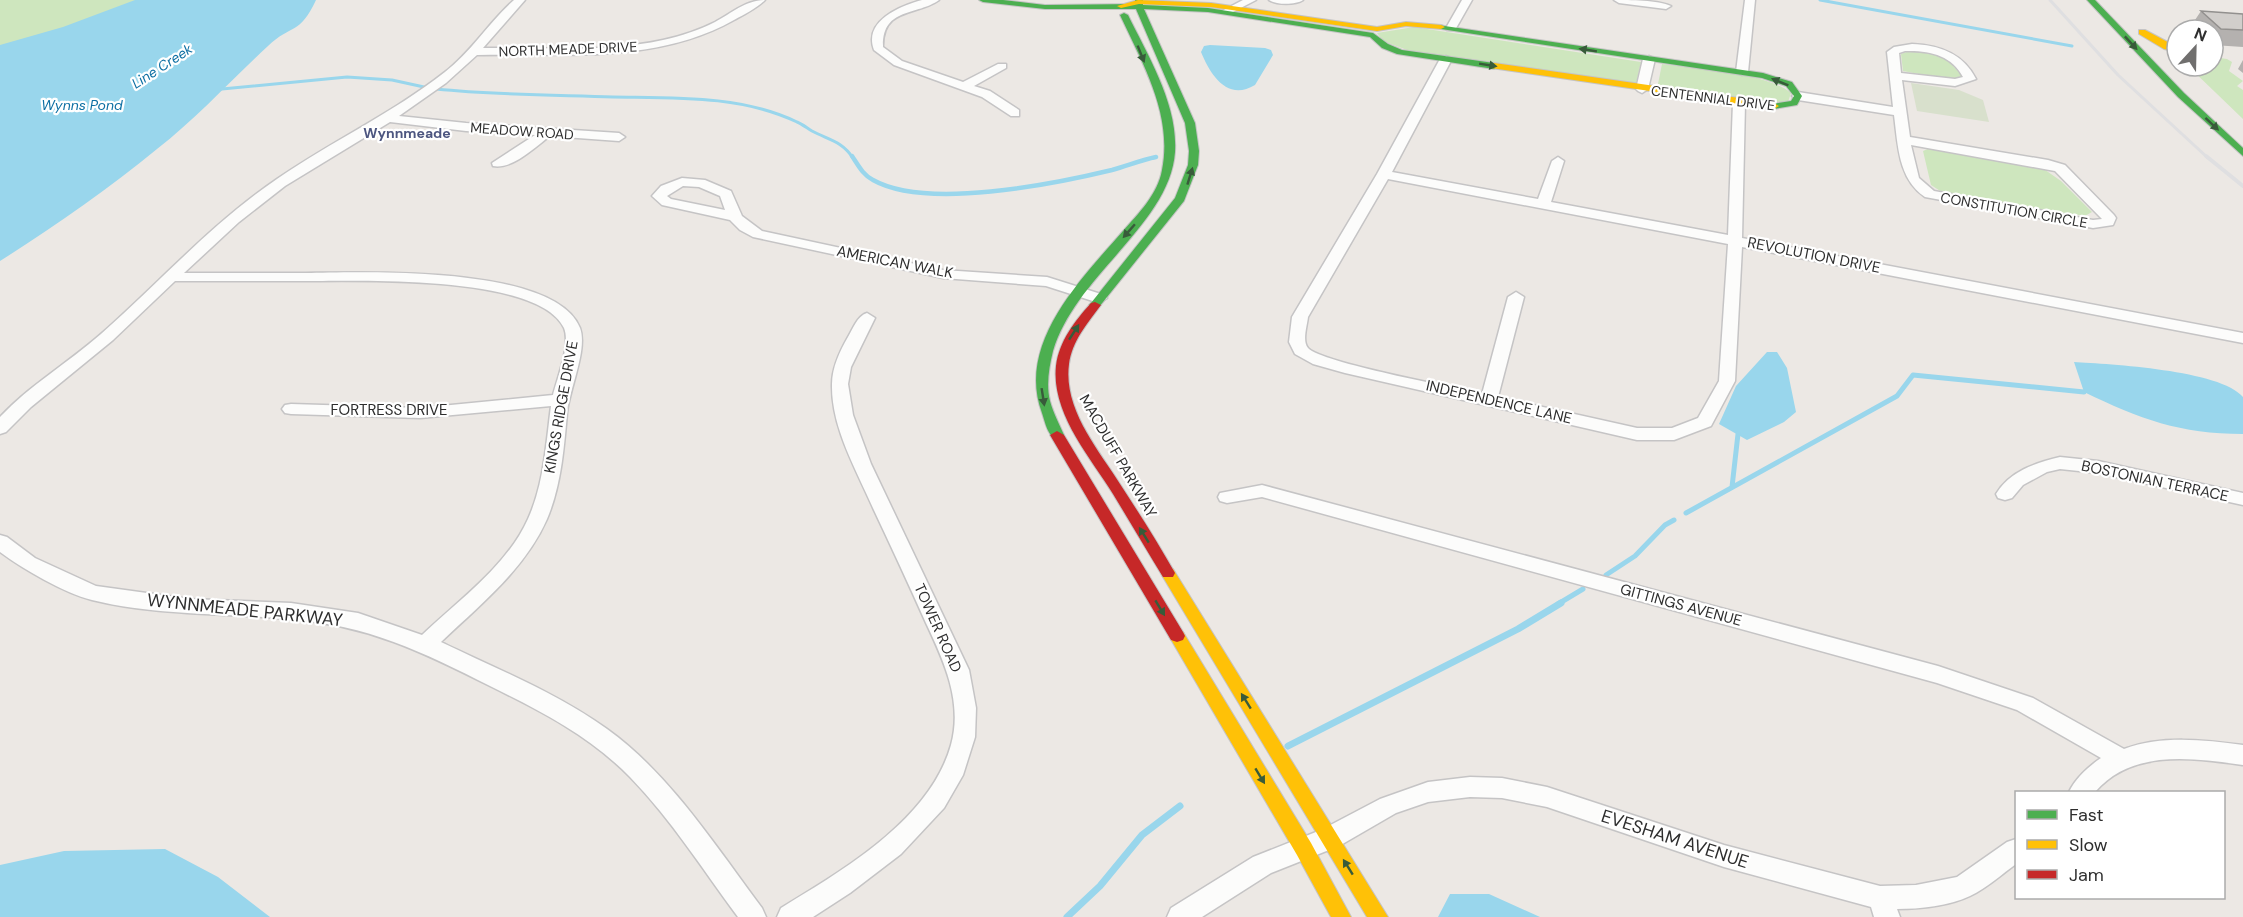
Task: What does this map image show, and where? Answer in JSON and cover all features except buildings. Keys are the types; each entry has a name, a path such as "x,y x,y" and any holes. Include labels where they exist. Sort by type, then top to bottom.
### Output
{"street":[{"path":"0,428 36,393 107,338 168,277 227,224 281,182 389,118 432,88 474,52 497,21 520,0"},
{"name":"NORTH MEADE DRIVE","path":"474,52 627,49 652,45 708,30 760,0"},
{"path":"934,0 915,5 888,18 880,29 878,48 898,63 986,94 1015,113"},
{"name":"CENTENNIAL DRIVE","path":"983,0 1045,7 1121,3 1228,10 1375,32 1406,24 1451,28 1742,72 1777,79 1789,84 1798,96 1794,103 1783,106 1768,108 1738,104 1395,50 1378,42 1375,32"},
{"path":"1228,10 1251,0"},
{"path":"1274,0 1298,0"},
{"path":"1451,28 1467,0"},
{"path":"1619,0 1666,6"},
{"path":"1742,72 1750,0"},
{"path":"2091,0 2181,95 2243,153"},
{"path":"2110,0 2165,53"},
{"path":"1121,3 1167,118 1172,140 1171,160 1156,199 1077,291 1057,319 1047,342 1042,375 1046,412 1066,450 1304,849 1341,917"},
{"name":"MACDUFF PARKWAY","path":"1139,4 1192,126 1194,161 1188,184 1180,199 1100,298 1068,342 1062,364 1061,384 1068,407 1378,917"},
{"path":"2135,26 2165,46"},
{"name":"CONSTITUTION CIRCLE","path":"1895,75 1955,83 1970,79 1961,64 1947,54 1910,48 1897,49 1893,52 1895,75 1899,112 1904,140 1912,180 1919,188 1930,194 2093,224 2108,222 2109,218 2060,168 2048,164 1904,140"},
{"name":"INDEPENDENCE LANE","path":"1446,59 1384,174 1300,316 1297,344 1303,352 1318,360 1637,434 1674,434 1705,423 1726,381 1735,240 1738,104"},
{"path":"1642,89 1649,59"},
{"path":"966,86 1002,66"},
{"path":"1798,96 1899,112"},
{"name":"MEADOW ROAD","path":"389,118 546,133 619,137"},
{"path":"498,163 516,155 546,133"},
{"path":"1543,204 1558,161"},
{"name":"REVOLUTION DRIVE","path":"1384,174 2243,338"},
{"name":"AMERICAN WALK","path":"734,216 745,229 758,234 943,274 1026,279 1100,298"},
{"name":"KINGS RIDGE DRIVE","path":"168,277 412,278 481,285 533,296 557,310 572,326 574,338 559,400 555,448 545,498 525,542 508,563 426,644"},
{"path":"1489,399 1516,297"},
{"name":"TOWER ROAD","path":"790,917 867,865 916,824 954,769 963,745 964,696 958,670 873,487 853,440 842,406 840,384 843,361 867,318"},
{"name":"FORTRESS DRIVE","path":"291,409 420,413 559,400"},
{"name":"BOSTONIAN TERRACE","path":"2005,494 2017,480 2041,468 2060,463 2098,467 2243,499"},
{"name":"GITTINGS AVENUE","path":"1227,497 1262,491 1938,675 2025,704 2122,759"},
{"name":"WYNNMEADE PARKWAY","path":"0,542 28,563 93,593 190,607 291,611 358,621 426,644 548,704 600,736 656,788 753,917"},
{"path":"2081,791 2103,769 2122,759 2164,750 2200,749 2243,755"},
{"name":"EVESHAM AVENUE","path":"1180,917 1262,865 1330,838 1388,806 1428,792 1470,787 1502,788 1547,797 1883,907 1963,887 2015,851"}],"green space":[{"path":"0,0 199,0 0,78"},
{"path":"1414,27 1641,62 1636,84 1407,50 1383,41 1377,33"},
{"path":"1912,50 1941,57 1952,64 1964,77 1951,80 1903,71 1901,54"},
{"path":"2225,59 2232,62 2229,71 2243,81 2237,86 2243,90 2243,119 2200,78 2225,78"},
{"path":"1662,64 1748,76 1765,80 1791,93 1788,102 1774,104 1657,89"},
{"path":"1911,83 1959,90 1983,100 1989,122 1917,111"},
{"path":"1930,148 2038,165 2061,181 2092,212 2085,216 1945,194 1931,185 1923,151"}],"water":[{"name":"Wynns Pond","path":"135,0 316,0 300,24 268,46 172,137 119,179 0,261 0,45 63,27"},
{"path":"1204,46 1265,48 1271,50 1273,55 1255,85 1236,90 1221,83 1209,69 1201,52"},
{"path":"1767,352 1777,352 1787,368 1796,412 1784,422 1747,440 1719,424 1736,386"},
{"path":"2074,362 2163,370 2212,380 2231,388 2243,397 2243,434 2180,428 2124,410 2084,392"},
{"path":"165,849 218,877 270,917 0,917 0,865 64,851"},
{"path":"1450,894 1489,894 1540,917 1438,917"}],"waterway":[{"path":"1820,0 2072,46"},
{"path":"222,89 347,77 392,80 424,87"},
{"path":"436,89 524,95 683,98 730,102 776,113 799,123 840,144 853,158"},
{"path":"852,156 869,178 896,189 957,194 991,192 1058,182 1156,157 1153,158"},
{"path":"1686,513 1897,396 1913,375 2084,392"},
{"path":"1732,487 1738,434"},
{"path":"1606,575 1635,556 1665,525 1674,520"},
{"path":"1558,604 1583,589"},
{"path":"1288,746 1518,629 1561,603"},
{"path":"1067,917 1100,886 1142,835 1180,806"}],"railway":[{"path":"2050,0 2118,75 2208,158"},
{"path":"2206,156 2243,186"}],"traffic: fast":[{"path":"983,0 1045,7 1121,6 1208,10 1373,35 1385,46 1400,52 1494,66"},
{"path":"1095,305 1180,199 1193,165 1194,151 1190,123 1140,9 1139,0"},
{"path":"2091,0 2181,95 2243,153"},
{"path":"1057,435 1044,400 1043,367 1052,335 1068,305 1157,196 1167,174 1170,151 1169,127 1163,104 1145,58 1124,15"},
{"path":"1441,27 1763,76 1789,84 1798,96 1794,103 1774,106"}],"traffic: slow":[{"path":"1121,6 1139,2 1211,5 1377,29 1406,24 1441,27"},
{"path":"2142,32 2165,46"},
{"path":"1494,66 1774,106"},
{"path":"1168,573 1378,917"},
{"path":"1177,636 1304,849 1341,917"}],"traffic: jam":[{"path":"1095,305 1077,328 1068,345 1063,364 1063,389 1080,431 1168,573"},
{"path":"1057,435 1177,636"}],"district":[{"name":"Wynnmeade","path":"407,133"}],"water label":[{"name":"Line Creek","path":"162,66"}]}
